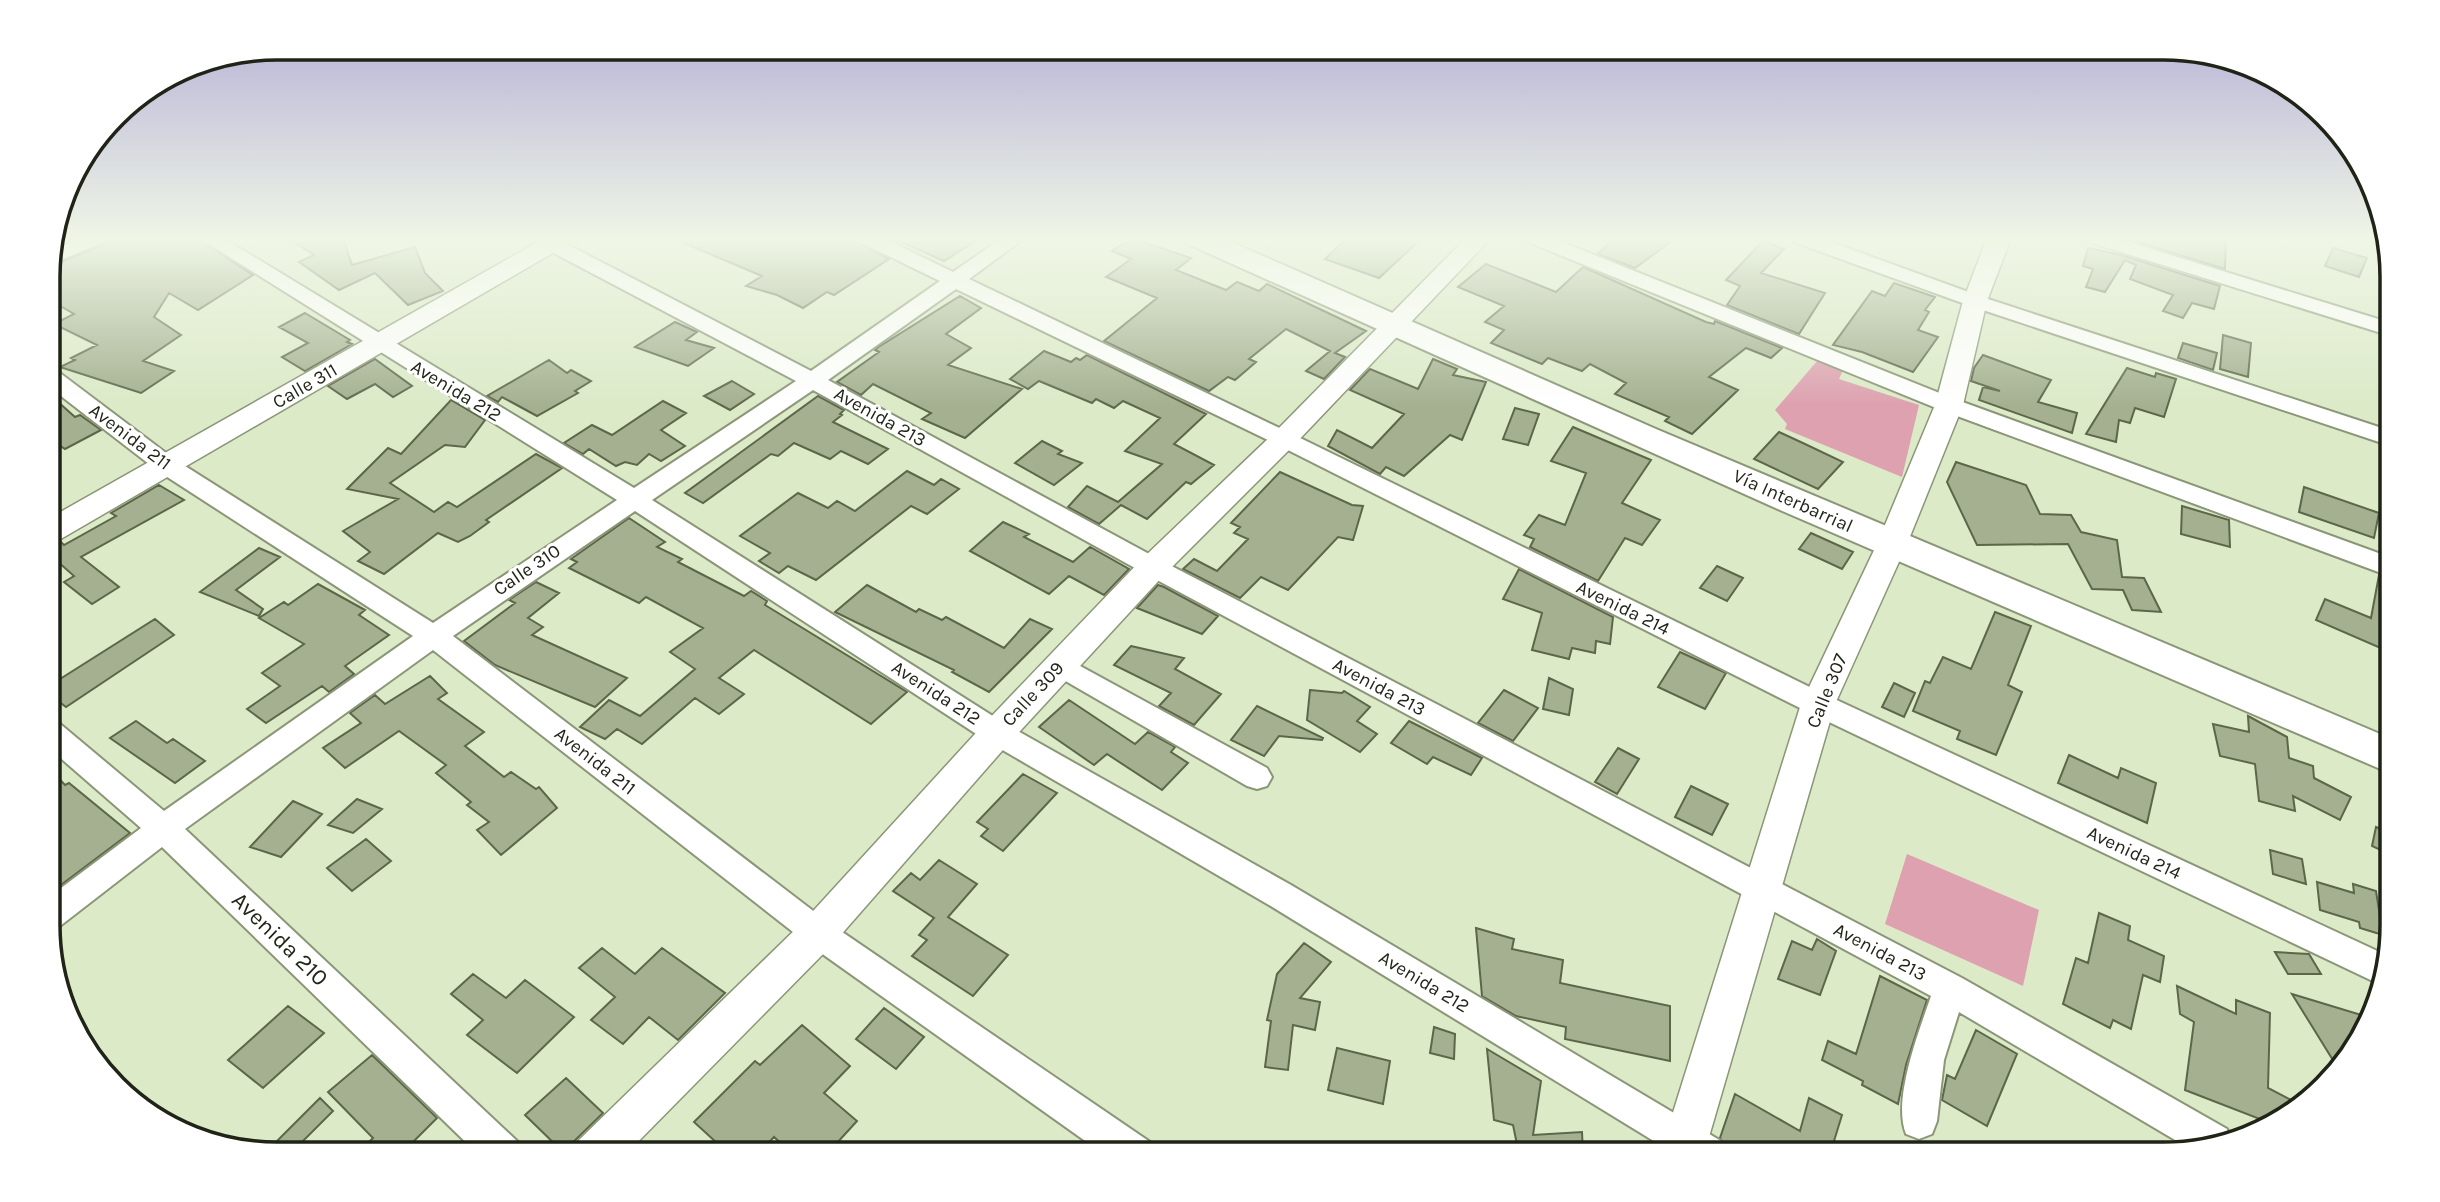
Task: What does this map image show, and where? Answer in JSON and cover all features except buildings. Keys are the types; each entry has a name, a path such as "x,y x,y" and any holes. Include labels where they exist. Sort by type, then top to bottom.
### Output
{"main road":[{"name":"Vía Interbarrial","path":"1320,294 1892,544 2380,752"}],"street":[{"name":"Avenida 212","path":"299,294 634,499 997,733 1280,895 1679,1142"},
{"name":"Calle 311","path":"60,526 462,294"},
{"name":"Avenida 213","path":"652,294 1153,567 1950,989 2207,1138"},
{"name":"Calle 310","path":"60,907 162,827 432,635 813,380 935,294"},
{"name":"Avenida 214","path":"981,294 1284,439 1818,705 2376,967"},
{"name":"Calle 309","path":"607,1142 818,933 1060,665 1153,567 1284,439 1422,294"},
{"path":"1674,294 1949,405 2380,564"},
{"path":"1954,294 2380,435"},
{"name":"Calle 307","path":"1694,1142 1763,890 1818,705 1892,544 1949,405 1978,294"},
{"path":"2276,294 2380,327"},
{"name":"Avenida 211","path":"60,384 166,465 432,635 818,933 1120,1142"},
{"path":"1060,665 1257,777"},
{"name":"Avenida 210","path":"60,740 162,827 491,1142"},
{"path":"1919,1121 1927,1060 1950,989"}],"shaded area":[{"path":"1818,360 1843,370 1839,379 1919,405 1902,477 1785,429 1787,424 1775,410"},
{"path":"1907,854 2039,910 2023,986 1885,924"}]}
